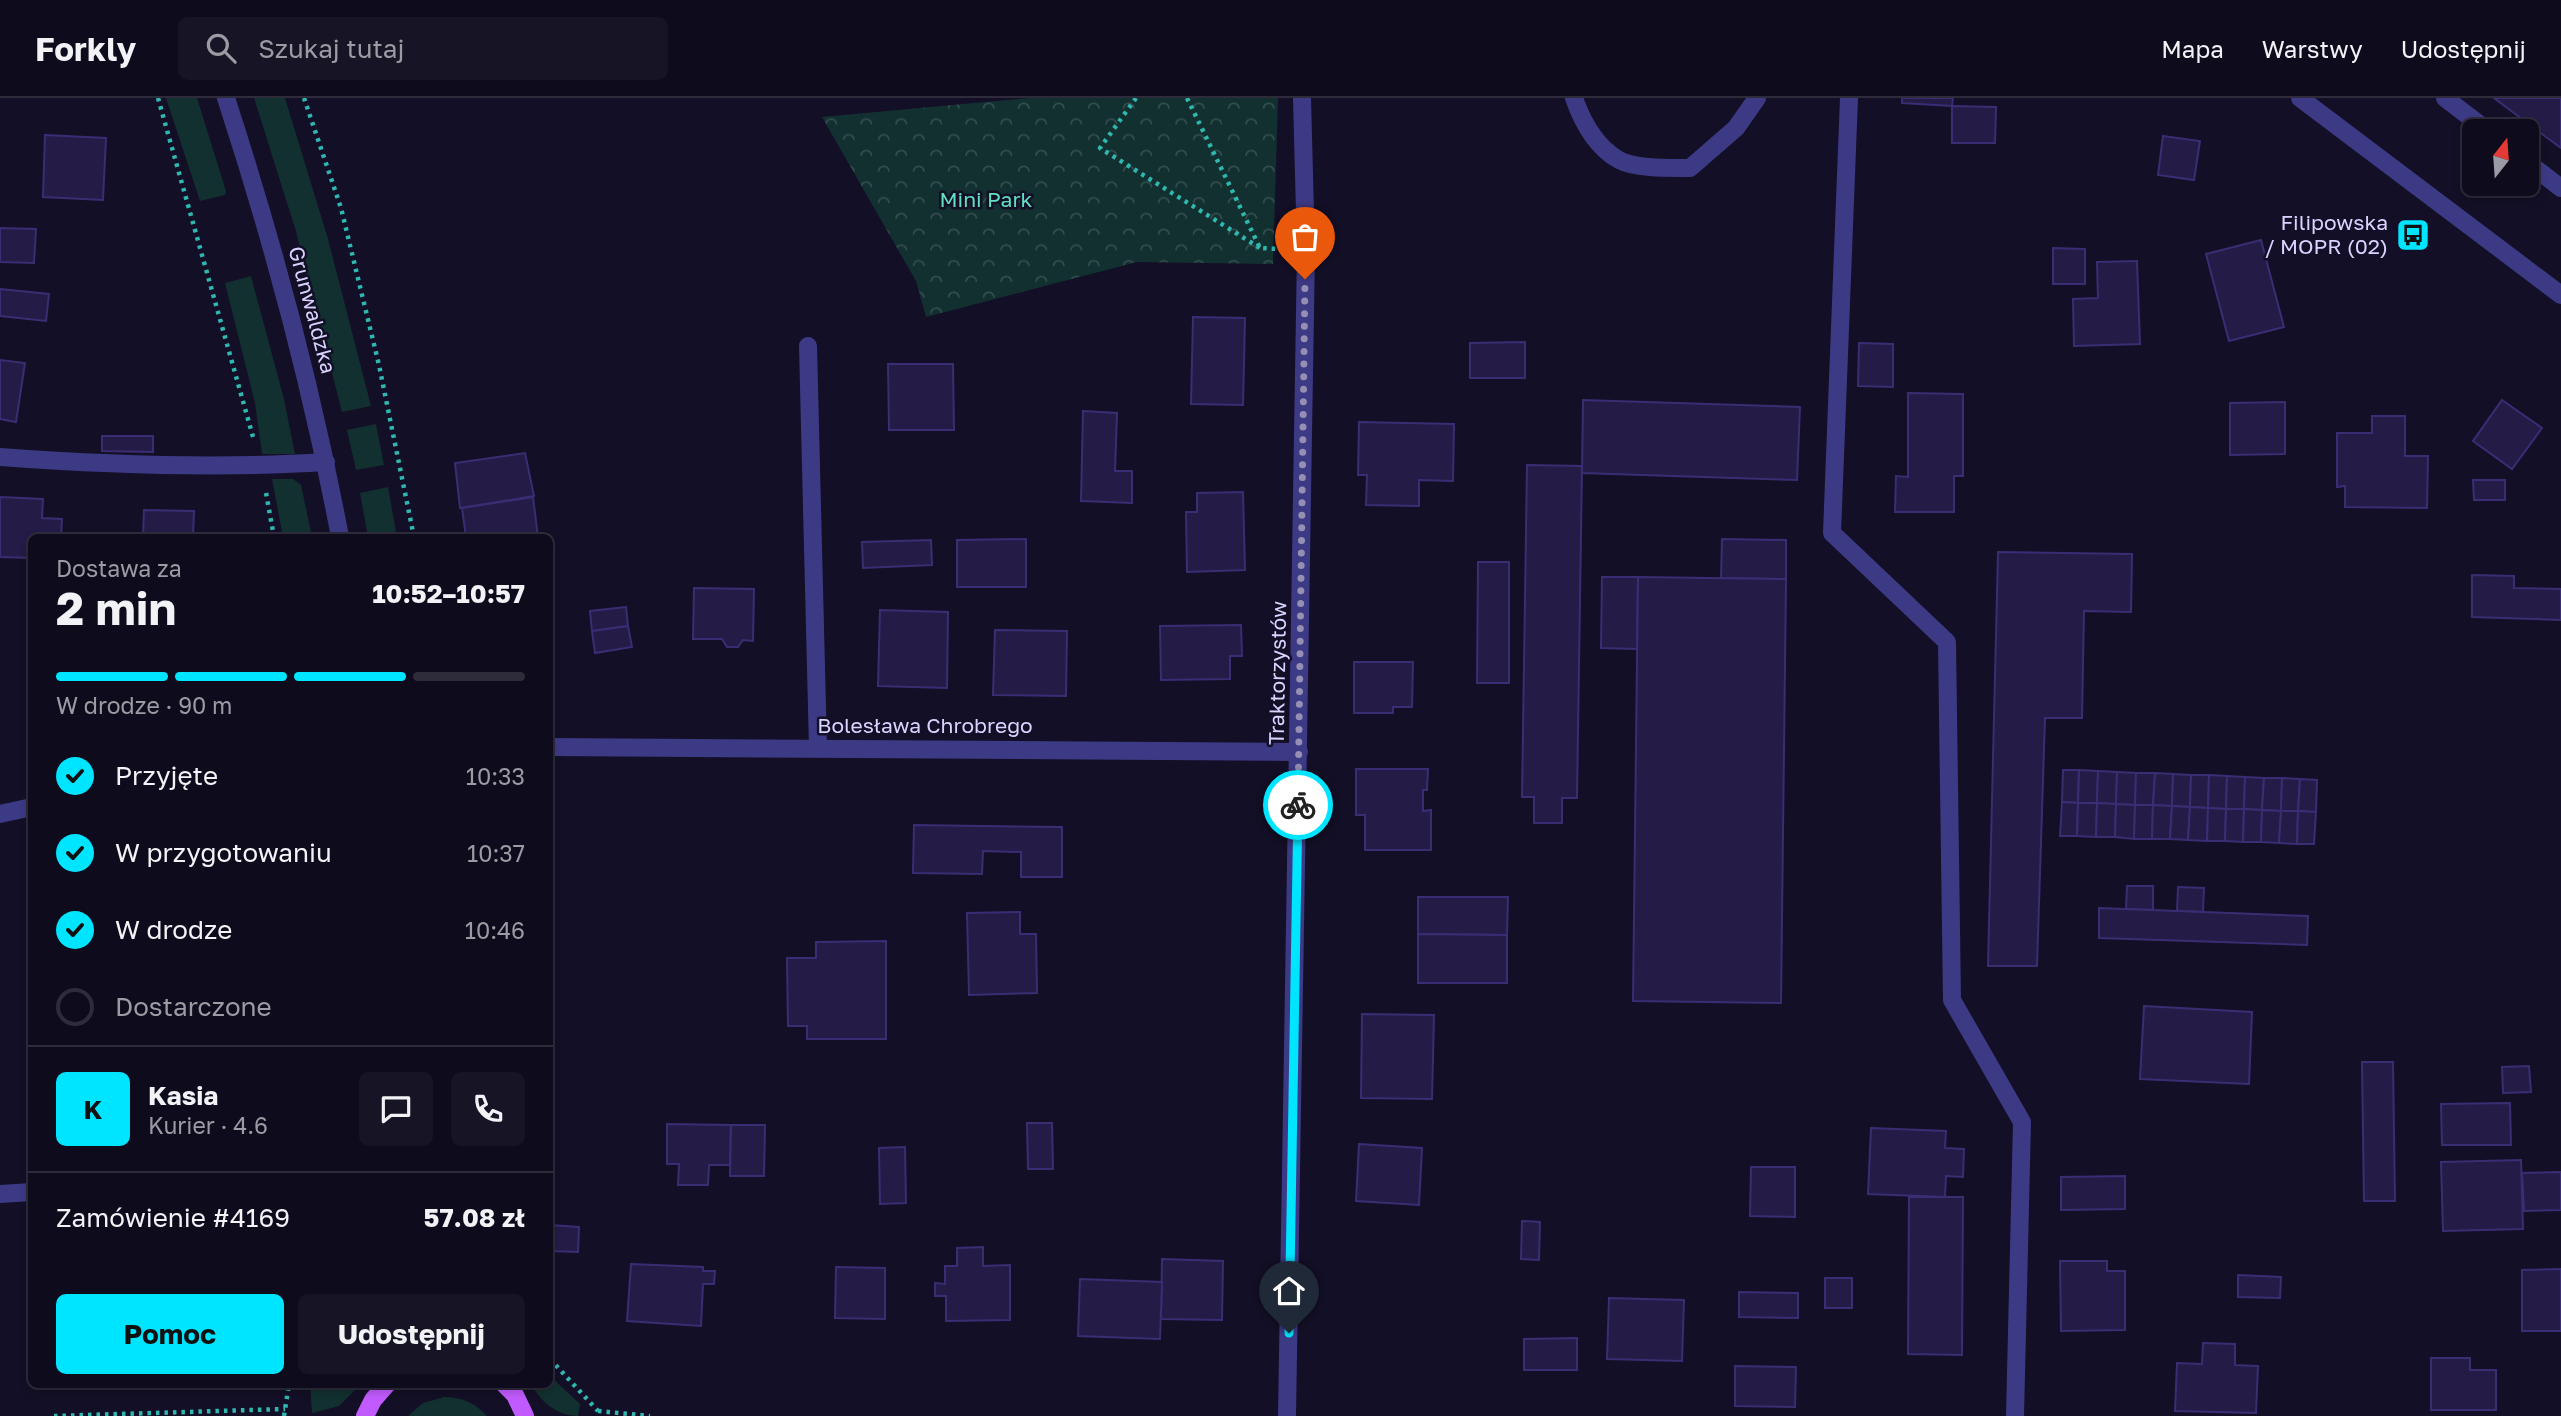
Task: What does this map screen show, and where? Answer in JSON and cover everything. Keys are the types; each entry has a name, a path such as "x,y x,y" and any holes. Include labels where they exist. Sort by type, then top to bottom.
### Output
{"main road":[{"path":"365,1416 373,1400 384,1388"},
{"path":"508,1388 516,1395 525,1416"}],"street":[{"name":"Grunwaldzka","path":"226,98 279,269 326,462 339,534"},
{"name":"Traktorzystów","path":"1287,1416 1306,251 1302,98"},
{"path":"1574,98 1590,134 1619,160 1656,168 1690,168 1736,128 1757,98"},
{"path":"1849,98 1832,533 1947,642 1952,1000 2022,1122 2015,1416"},
{"path":"2300,98 2561,295"},
{"path":"2445,98 2472,119"},
{"path":"2539,171 2561,188"},
{"path":"808,346 818,748"},
{"path":"0,457 116,465 261,466 326,462"},
{"name":"Bolesława Chrobrego","path":"553,747 1299,752"},
{"path":"0,814 28,808"},
{"path":"0,1194 28,1192"}],"path":[{"path":"158,98 261,466 273,534"},
{"path":"304,98 344,221 379,365 413,534"},
{"path":"1136,98 1100,148 1260,248 1306,251"},
{"path":"1187,98 1260,248"},
{"path":"553,1362 598,1413 650,1416"},
{"path":"285,1416 288,1388"},
{"path":"54,1416 285,1409"}],"green space":[{"path":"166,98 197,98 225,195 200,201"},
{"path":"254,98 285,98 328,239 371,406 342,412 295,228"},
{"name":"Mini Park","path":"1029,98 1278,98 1273,264 1137,262 926,317 916,281 822,117"},
{"path":"251,276 284,399 295,454 262,454 255,403 225,283"},
{"path":"376,424 384,465 356,470 347,430"},
{"path":"272,479 293,479 301,485 311,534 282,534"},
{"path":"388,487 396,534 367,534 360,493"},
{"path":"553,1379 580,1404 578,1416 557,1411 534,1388 553,1388"},
{"path":"310,1388 357,1388 339,1406 312,1413"},
{"path":"444,1397 468,1402 487,1416 408,1416 423,1403"}],"building":[{"path":"1902,98 1953,98 1952,106 1902,103"},
{"path":"2494,98 2561,98 2561,148 2539,132 2539,119 2522,119"},
{"path":"1952,106 1996,107 1995,143 1952,143"},
{"path":"45,135 106,138 103,200 43,197"},
{"path":"2163,136 2200,141 2194,180 2158,175"},
{"path":"0,228 36,229 34,263 0,262"},
{"path":"2261,240 2284,327 2229,341 2206,254"},
{"path":"2053,248 2085,249 2085,284 2053,284"},
{"path":"2137,261 2140,344 2074,346 2073,299 2098,298 2097,262"},
{"path":"0,289 49,294 46,321 0,316"},
{"path":"1193,317 1245,318 1243,405 1191,404"},
{"path":"1525,342 1525,378 1470,378 1470,343"},
{"path":"1859,343 1893,344 1893,387 1858,386"},
{"path":"0,360 25,363 16,422 0,419"},
{"path":"888,364 953,364 954,430 889,430"},
{"path":"1908,393 1963,394 1963,476 1954,476 1954,512 1895,512 1896,476 1908,477"},
{"path":"1583,400 1800,407 1797,480 1582,473"},
{"path":"2502,400 2542,428 2512,469 2473,441"},
{"path":"2285,402 2285,454 2230,455 2230,403"},
{"path":"1083,411 1117,413 1115,471 1132,471 1132,503 1081,501"},
{"path":"2372,416 2405,416 2405,456 2428,456 2427,508 2345,507 2345,486 2337,487 2337,433 2372,433"},
{"path":"1359,422 1454,424 1453,481 1419,480 1419,506 1366,505 1367,475 1358,475"},
{"path":"102,436 153,436 153,452 102,451"},
{"path":"525,453 534,496 460,508 455,463"},
{"path":"1527,465 1582,466 1577,798 1562,798 1562,823 1534,823 1534,797 1522,797"},
{"path":"2473,480 2505,480 2505,500 2474,500"},
{"path":"1243,492 1245,570 1187,572 1186,512 1197,512 1197,493"},
{"path":"0,497 43,499 42,518 62,519 61,534 28,534 28,558 0,557"},
{"path":"533,497 538,534 466,534 462,508"},
{"path":"144,510 194,511 193,534 143,534"},
{"path":"1026,539 1026,587 957,587 957,540"},
{"path":"1722,539 1786,540 1786,579 1721,578"},
{"path":"931,540 932,565 863,568 862,542"},
{"path":"1998,552 2132,554 2131,612 2084,611 2082,718 2045,718 2037,966 1988,966"},
{"path":"1478,562 1509,562 1509,683 1477,683"},
{"path":"2472,575 2514,576 2514,588 2561,589 2561,620 2472,617"},
{"path":"1602,577 1638,577 1637,649 1601,648"},
{"path":"1638,577 1786,579 1781,1003 1633,1001"},
{"path":"694,588 754,589 753,641 743,640 738,647 727,647 722,639 693,639"},
{"path":"626,607 628,626 592,631 590,611"},
{"path":"880,610 948,612 947,688 878,686"},
{"path":"1241,625 1242,656 1230,656 1230,679 1161,680 1160,626"},
{"path":"628,626 632,647 595,653 592,631"},
{"path":"995,630 1067,631 1066,696 993,695"},
{"path":"1354,662 1413,662 1412,707 1393,707 1393,713 1354,713"},
{"path":"1356,769 1428,769 1427,790 1423,790 1423,811 1431,810 1431,850 1365,850 1365,815 1356,815"},
{"path":"2063,770 2079,770 2078,803 2062,802"},
{"path":"2079,770 2098,771 2097,803 2078,803"},
{"path":"2098,771 2117,772 2116,804 2097,803"},
{"path":"2117,772 2136,773 2135,805 2116,804"},
{"path":"2136,773 2155,773 2153,805 2135,805"},
{"path":"2155,773 2173,774 2172,806 2153,805"},
{"path":"2173,774 2191,775 2190,807 2172,806"},
{"path":"2191,775 2209,775 2208,808 2190,807"},
{"path":"2209,775 2227,776 2226,809 2208,808"},
{"path":"2227,776 2245,777 2244,809 2226,809"},
{"path":"2245,777 2264,778 2262,810 2244,809"},
{"path":"2264,778 2282,778 2281,811 2262,810"},
{"path":"2282,778 2300,779 2298,811 2281,811"},
{"path":"2300,779 2317,780 2316,812 2298,811"},
{"path":"2062,802 2078,803 2077,836 2060,836"},
{"path":"2078,803 2097,803 2096,837 2077,836"},
{"path":"2097,803 2116,804 2115,837 2096,837"},
{"path":"2116,804 2135,805 2134,839 2115,837"},
{"path":"2135,805 2153,805 2152,839 2134,839"},
{"path":"2153,805 2172,806 2170,839 2152,839"},
{"path":"2172,806 2190,807 2188,840 2170,839"},
{"path":"2190,807 2208,808 2207,841 2188,840"},
{"path":"2208,808 2226,809 2225,841 2207,841"},
{"path":"2226,809 2244,809 2243,842 2225,841"},
{"path":"2244,809 2262,810 2261,842 2243,842"},
{"path":"2262,810 2281,811 2279,843 2261,842"},
{"path":"2281,811 2298,811 2297,844 2279,843"},
{"path":"2298,811 2316,812 2314,844 2297,844"},
{"path":"914,825 1062,827 1062,877 1021,877 1021,852 983,851 982,874 913,873"},
{"path":"2127,886 2153,886 2153,910 2126,909"},
{"path":"2178,887 2204,888 2203,912 2177,911"},
{"path":"1418,897 1508,897 1507,935 1418,934"},
{"path":"2099,908 2308,916 2307,945 2099,938"},
{"path":"1020,912 1020,934 1036,934 1037,993 969,995 967,913"},
{"path":"1418,934 1507,935 1507,983 1418,983"},
{"path":"886,941 886,1039 807,1039 807,1026 788,1026 787,958 816,958 816,942"},
{"path":"2144,1006 2252,1012 2249,1084 2140,1079"},
{"path":"1362,1014 1434,1015 1432,1099 1361,1098"},
{"path":"2362,1062 2393,1062 2395,1201 2364,1201"},
{"path":"2529,1066 2531,1092 2503,1093 2502,1067"},
{"path":"2510,1103 2511,1145 2442,1145 2441,1104"},
{"path":"1027,1123 1052,1123 1053,1169 1028,1169"},
{"path":"667,1124 731,1125 730,1165 709,1165 708,1185 678,1185 679,1164 667,1164"},
{"path":"731,1125 765,1125 764,1176 730,1176"},
{"path":"1871,1128 1946,1131 1945,1148 1964,1149 1963,1177 1946,1176 1945,1197 1868,1194"},
{"path":"1359,1144 1422,1148 1419,1205 1356,1201"},
{"path":"905,1147 906,1203 880,1204 879,1148"},
{"path":"2521,1160 2523,1229 2443,1231 2441,1162"},
{"path":"1751,1167 1795,1167 1795,1217 1750,1216"},
{"path":"2561,1172 2561,1210 2524,1211 2522,1173"},
{"path":"2125,1176 2125,1209 2061,1210 2061,1177"},
{"path":"1909,1197 1963,1197 1962,1355 1908,1354"},
{"path":"1522,1221 1540,1222 1539,1260 1521,1259"},
{"path":"553,1225 579,1227 578,1252 553,1251"},
{"path":"983,1247 983,1266 1010,1265 1010,1320 946,1321 946,1296 935,1296 935,1283 945,1284 945,1266 957,1266 957,1248"},
{"path":"1162,1259 1223,1261 1222,1320 1161,1319"},
{"path":"2060,1261 2107,1261 2107,1271 2125,1271 2125,1330 2061,1331"},
{"path":"631,1264 703,1267 703,1271 715,1271 714,1284 703,1284 701,1326 627,1321"},
{"path":"836,1267 885,1268 885,1319 835,1318"},
{"path":"2561,1269 2561,1331 2522,1331 2522,1270"},
{"path":"2238,1275 2281,1277 2280,1298 2238,1297"},
{"path":"1825,1278 1852,1278 1852,1308 1825,1308"},
{"path":"1080,1279 1162,1282 1160,1339 1078,1336"},
{"path":"1739,1292 1798,1293 1798,1318 1739,1317"},
{"path":"1609,1298 1684,1300 1682,1361 1607,1359"},
{"path":"1577,1338 1577,1370 1524,1370 1524,1339"},
{"path":"2203,1343 2235,1344 2235,1365 2258,1366 2256,1413 2175,1411 2177,1363 2202,1364"},
{"path":"2431,1358 2470,1358 2470,1370 2496,1370 2496,1410 2431,1410"},
{"path":"1735,1366 1796,1367 1795,1407 1735,1406"}],"way so far":[{"path":"1298,805 1305,279"}],"place":[{"name":"Filipowska / MOPR (02)","path":"2413,235"}],"route":[{"path":"1289,1333 1298,805"}]}
